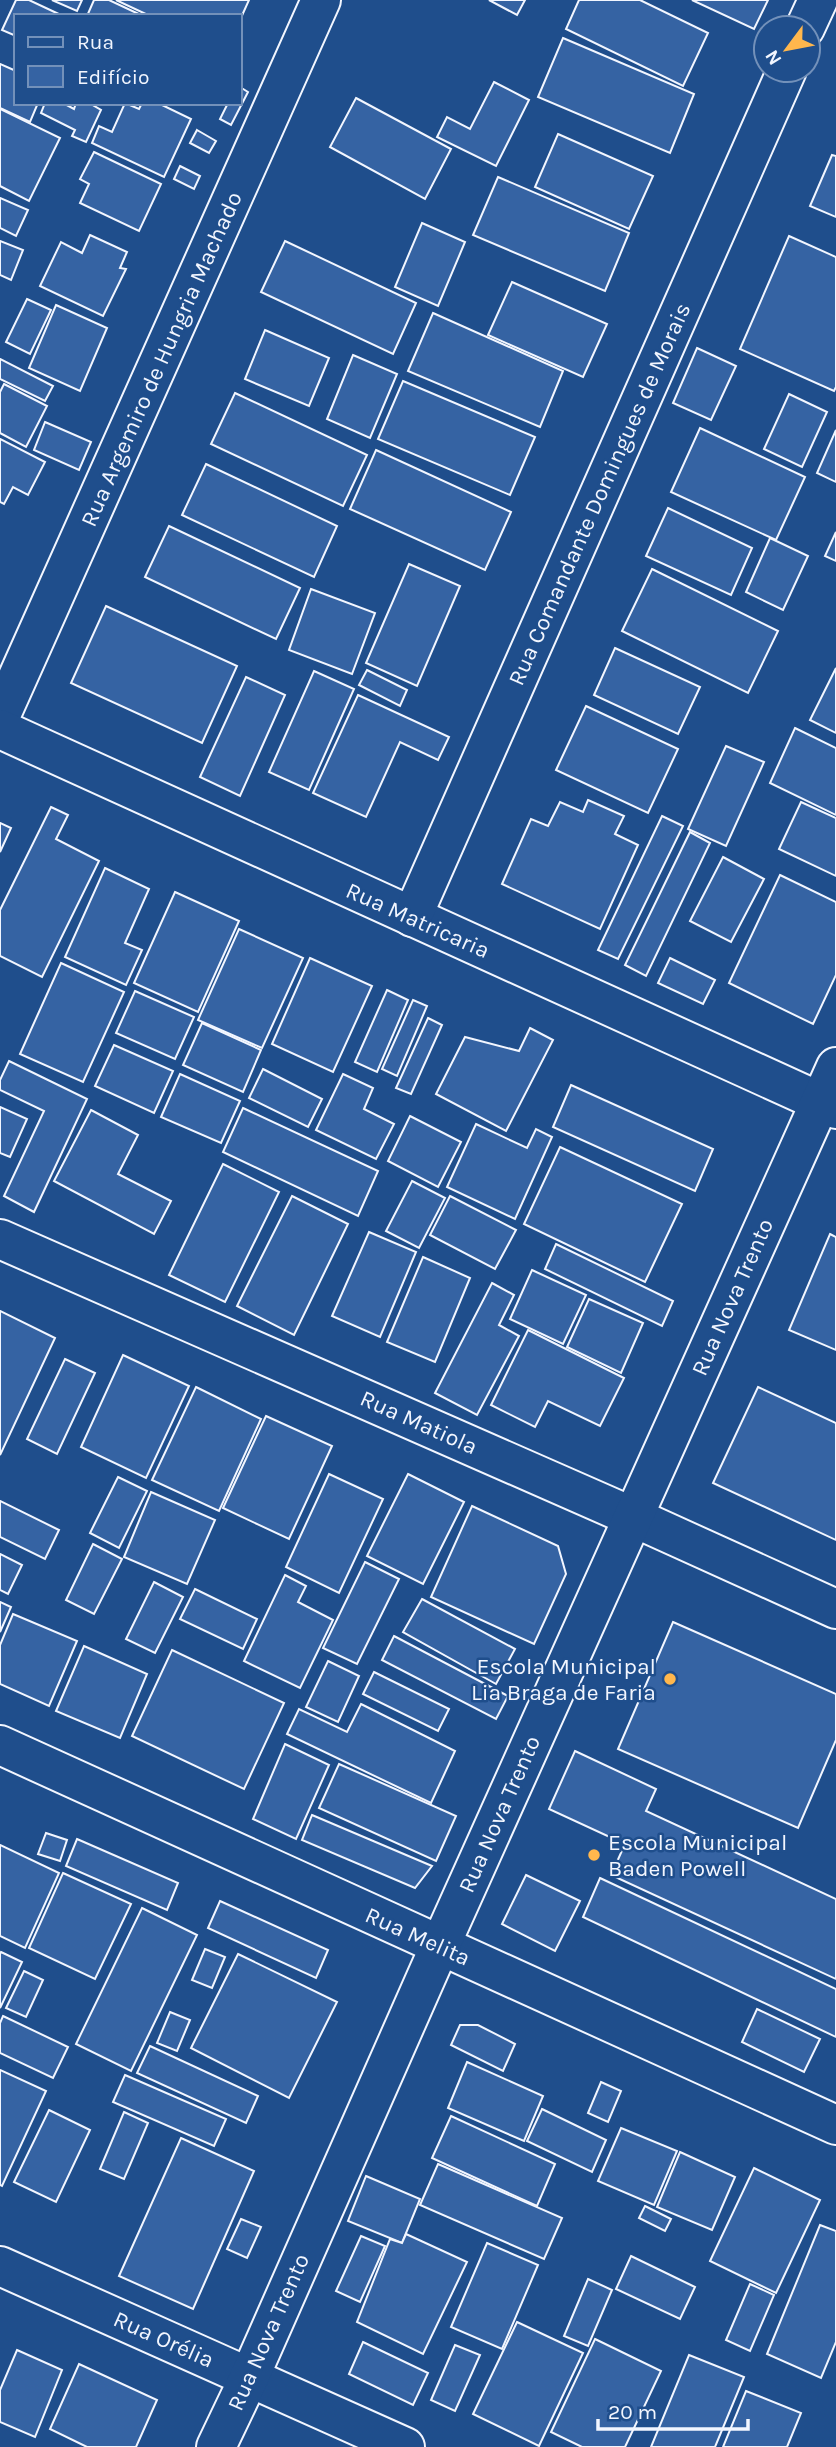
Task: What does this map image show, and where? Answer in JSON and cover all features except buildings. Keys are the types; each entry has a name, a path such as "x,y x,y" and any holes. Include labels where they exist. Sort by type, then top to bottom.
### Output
{"street":[{"name":"Rua Argemiro de Hungria Machado","path":"0,717 321,0"},
{"name":"Rua Comandante Domingues de Morais","path":"412,917 781,84"},
{"name":"Rua Matricaria","path":"0,729 828,1105"},
{"name":"Rua Nova Trento","path":"216,2447 633,1517 828,1105 836,1068"},
{"name":"Rua Matiola","path":"0,1238 836,1609"},
{"name":"Rua Melita","path":"0,1745 836,2125"},
{"name":"Rua Orélia","path":"0,2266 405,2447"}],"place":[{"name":"Escola Municipal Lia Braga de Faria","path":"670,1679"},
{"name":"Escola Municipal Baden Powell","path":"594,1855"}]}
